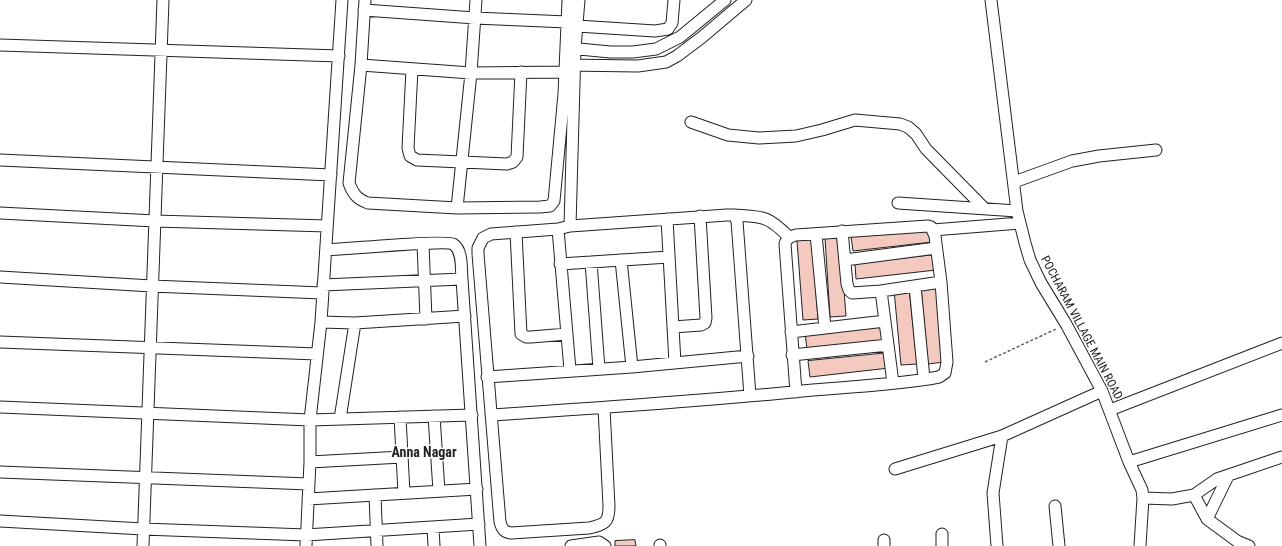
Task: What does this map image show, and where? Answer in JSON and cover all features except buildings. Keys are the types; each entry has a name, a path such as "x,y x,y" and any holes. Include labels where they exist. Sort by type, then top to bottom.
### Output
{"street":[{"path":"143,546 163,0"},
{"path":"306,540 310,462 310,420 321,322 342,0"},
{"path":"457,208 471,73 476,18 476,0"},
{"path":"568,0 572,24 571,48 564,94 555,193 552,204 546,207 457,208 368,203 359,200 352,192 349,183 361,65 364,5 476,18 572,24 655,30 668,29 672,23 674,0"},
{"path":"572,24 579,0"},
{"path":"571,48 610,52 633,52 656,49 680,37 725,0"},
{"path":"361,65 471,73 521,72 568,67 638,66 666,62 701,38 746,0"},
{"name":"POCHARAM VILLAGE MAIN ROAD","path":"991,0 1018,211 1030,260 1041,283 1066,324 1102,391 1129,462 1142,490 1143,498 1140,546"},
{"path":"0,45 339,56"},
{"path":"568,67 570,226"},
{"path":"412,69 408,148 410,156 417,160 507,164 515,160 517,157 521,72"},
{"path":"691,122 728,135 759,138 796,136 855,120 900,124 908,127 916,134 926,149 985,209"},
{"path":"1014,182 1072,161 1099,156 1156,150"},
{"path":"0,160 330,174"},
{"path":"898,203 1018,211"},
{"path":"0,213 155,221 327,226"},
{"path":"604,408 609,506 609,517 607,521 601,525 589,528 511,533 503,530 500,522 487,377 478,248 480,242 487,236 516,232 558,229 570,226 727,214 767,219 774,222 789,237"},
{"path":"734,215 737,221 750,396"},
{"path":"673,327 701,325 705,323 706,318 700,216"},
{"path":"667,218 675,363"},
{"path":"933,230 1020,223"},
{"path":"491,415 604,408 796,392 924,379 939,377 945,373 946,368 941,282 933,230 928,226 842,231 789,237"},
{"path":"558,229 570,370"},
{"path":"842,231 850,292 854,294 941,282"},
{"path":"516,232 521,334 526,337 567,334"},
{"path":"816,234 825,328"},
{"path":"789,237 786,240 786,244 792,355 796,392"},
{"path":"326,250 451,243 457,248 459,253 465,316 480,546"},
{"path":"423,244 426,319"},
{"path":"845,260 936,248"},
{"path":"560,264 669,257"},
{"path":"621,260 632,367"},
{"path":"591,262 599,369"},
{"path":"0,277 152,286 323,289 462,279"},
{"path":"915,286 924,379"},
{"path":"881,291 893,382"},
{"path":"321,322 355,323 465,316"},
{"path":"791,332 885,321"},
{"path":"340,419 355,323"},
{"path":"0,342 317,354"},
{"path":"1110,410 1282,343"},
{"path":"792,355 888,345"},
{"path":"487,377 570,370 632,367 748,356"},
{"path":"895,469 1002,436 1102,391"},
{"path":"0,407 310,420 472,415"},
{"path":"1129,462 1282,415"},
{"path":"434,416 440,491"},
{"path":"400,417 404,494"},
{"path":"997,546 993,493 1002,436"},
{"path":"310,462 402,457"},
{"path":"1143,498 1172,499 1194,495 1217,479 1282,457"},
{"path":"0,472 309,484"},
{"path":"1207,519 1228,476"},
{"path":"308,499 477,489"},
{"path":"375,495 377,546"},
{"path":"1194,495 1207,519 1237,540 1249,546"},
{"path":"1055,506 1059,546"},
{"path":"0,521 306,540 377,530 479,524"},
{"path":"433,527 434,546"},
{"path":"942,534 942,546"},
{"path":"571,546 599,542 605,546"}],"path":[{"path":"986,362 1066,324"}],"district":[{"name":"Anna Nagar","path":"424,453"}]}
